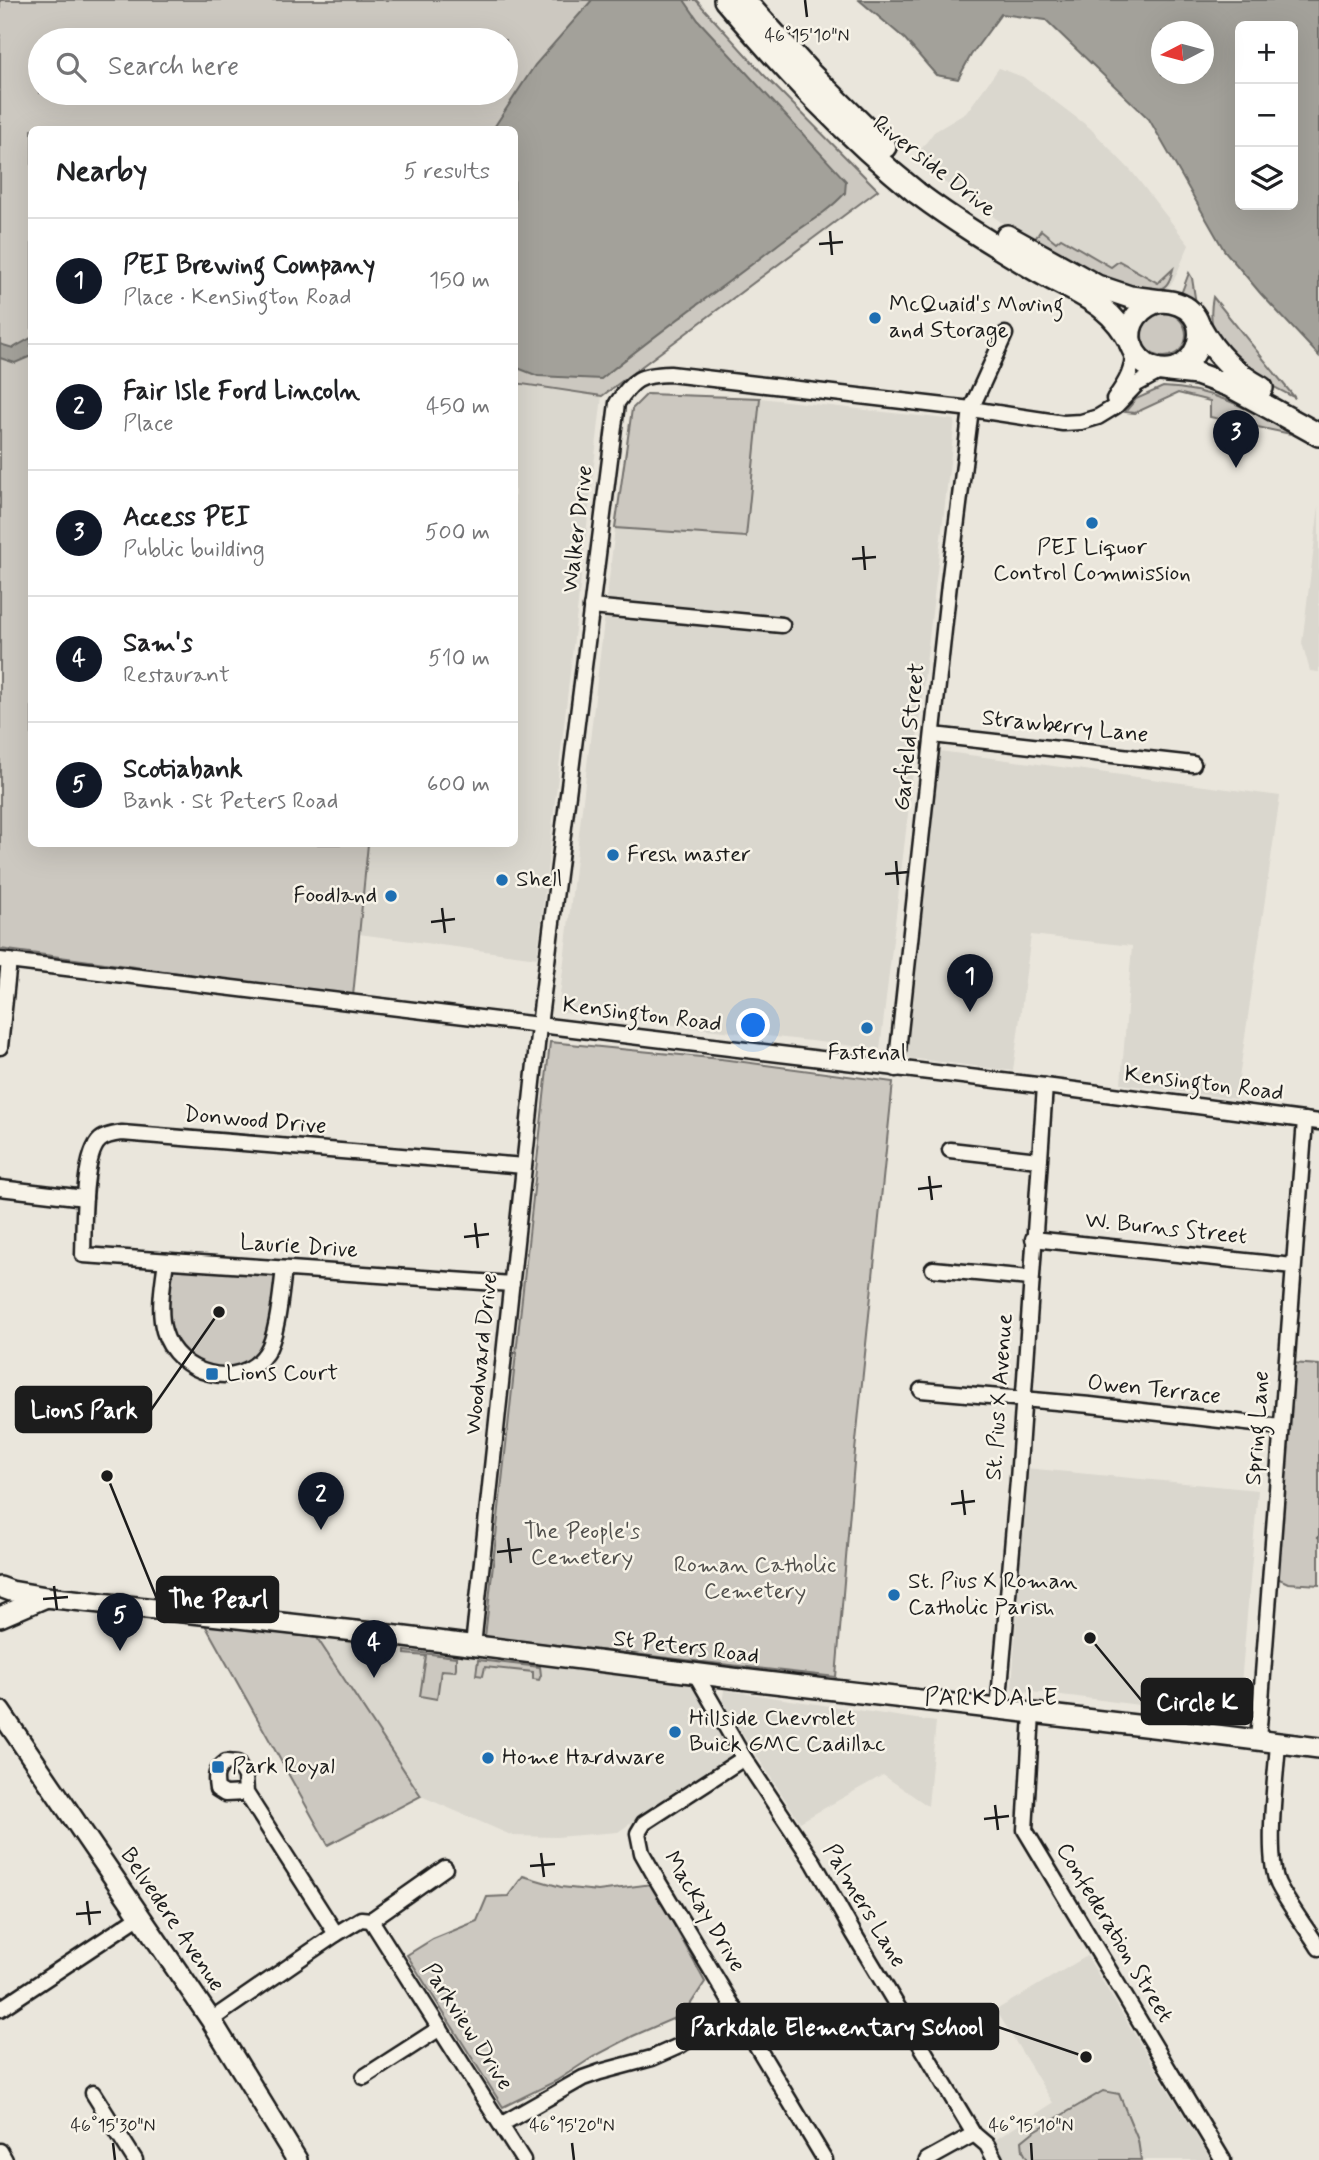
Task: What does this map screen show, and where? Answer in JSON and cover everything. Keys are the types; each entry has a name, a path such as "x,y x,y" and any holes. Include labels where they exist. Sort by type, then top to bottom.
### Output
{"highway":[{"name":"Riverside Drive","path":"725,0 840,126 918,193 1037,271 1101,306 1115,318 1132,346"},
{"name":"Riverside Drive","path":"744,0 853,117 914,172 957,204 1048,260 1097,286 1130,297 1161,300"},
{"path":"1319,420 1244,378 1218,355 1197,318 1181,304 1161,300 1146,306 1135,316 1130,331 1132,346 1144,363 1163,370 1197,374 1230,386 1319,435"},
{"path":"1163,370 1172,369 1188,360 1198,345 1201,328"}],"main road":[{"name":"St Peters Road","path":"0,1587 46,1597 1319,1748"},
{"path":"0,1617 46,1597"},
{"name":"Belvedere Avenue","path":"0,1711 211,2020 297,2160"}],"street":[{"name":"Garfield Street","path":"896,1069 971,409 1004,334"},
{"path":"1049,421 1080,418 1096,413 1112,402 1132,368 1132,346"},
{"path":"971,409 1063,423 1081,422 1098,417 1116,406 1137,384 1163,370"},
{"name":"Walker Drive","path":"539,1026 617,403 629,385 647,375 670,374 971,409"},
{"path":"591,607 782,625"},
{"name":"Strawberry Lane","path":"933,735 1193,764"},
{"path":"0,1047 5,961"},
{"name":"Kensington Road","path":"5,961 1045,1086 1312,1121"},
{"name":"Woodward Drive","path":"473,1646 539,1026"},
{"name":"St. Pius X Avenue","path":"998,1710 1018,1480 1045,1086"},
{"name":"Spring Lane","path":"1258,1740 1293,1265 1312,1121"},
{"name":"Donwood Drive","path":"83,1255 85,1198 90,1159 100,1140 111,1135 122,1133 524,1166"},
{"path":"950,1150 1038,1160"},
{"path":"0,1188 85,1198"},
{"name":"W. Burns Street","path":"1033,1239 1293,1265"},
{"name":"Laurie Drive","path":"83,1255 512,1284"},
{"path":"166,1261 162,1294 163,1330 172,1349 184,1361 195,1369 212,1374 228,1375 245,1371 267,1352 273,1336 284,1269"},
{"path":"933,1269 1030,1278"},
{"name":"Owen Terrace","path":"921,1390 1022,1398 1281,1427"},
{"name":"Palmers Lane","path":"695,1673 744,1759 814,1863 974,2134 986,2145 995,2160"},
{"name":"Confederation Street","path":"1032,1714 1025,1830 1223,2160"},
{"path":"1278,1743 1272,1844 1274,1866 1278,1882 1319,1948"},
{"name":"MacKay Drive","path":"744,1759 644,1823 638,1833 639,1844 825,2160"},
{"path":"246,1793 335,1934"},
{"path":"211,2020 335,1934 361,1919 371,1920 445,1868"},
{"path":"0,2008 139,1916"},
{"name":"Parkview Drive","path":"371,1920 523,2160"},
{"path":"502,2124 583,2078 652,2058 679,2046 736,2010"},
{"path":"364,2077 440,2028"},
{"path":"93,2093 135,2160"},
{"path":"927,2160 974,2134"},
{"path":"0,2151 5,2160"}],"shaded area":[{"path":"592,0 684,0 698,20 846,181 845,193 823,213 601,379 538,376 518,368 518,126 495,126 509,105 518,105 518,91 535,65"},
{"path":"859,0 1319,0 1319,356 1224,250 1149,119 1046,20 1001,14 971,55 958,79 936,75 905,39"},
{"path":"999,68 1023,77 1090,128 1133,173 1189,245 1173,282 1161,294 1134,292 1011,229 913,160 934,132 966,113"},
{"path":"28,340 28,357 15,363 0,358 0,344 13,348"},
{"path":"518,383 602,396 537,958 359,934 368,847 518,847"},
{"path":"760,398 955,420 880,1049 558,1012 615,528 746,537"},
{"path":"1319,506 1319,672 1310,671 1302,643"},
{"path":"939,751 1280,796 1236,1099 1121,1084 1132,946 1031,935 1013,1071 901,1057"},
{"path":"1025,1468 1258,1490 1238,1718 1012,1690"},
{"path":"317,1638 687,1678 734,1753 618,1832 556,1837 513,1836 421,1796"},
{"path":"724,1690 936,1722 928,1806 883,1775 800,1822 722,1703"},
{"path":"1087,1956 1211,2160 996,2160 987,2145 1053,2103 996,2010"}],"green space":[{"path":"0,0 696,0 763,74 878,190 602,396 518,383 518,126 28,126 28,847 368,847 353,996 0,949"},
{"path":"1041,230 1056,242 1061,238 1111,267 1119,261 1158,283 1173,269 1164,287 1150,291 1134,289 1097,275 1035,239"},
{"path":"1189,273 1192,278 1196,304 1181,294"},
{"path":"1213,297 1295,398 1247,371 1233,361 1222,348 1211,317"},
{"path":"1164,313 1179,320 1186,335 1179,350 1164,357 1149,350 1142,335 1149,320"},
{"path":"1163,387 1198,391 1214,396 1261,416 1291,434 1210,417 1210,401 1178,393 1135,413 1125,412 1136,399"},
{"path":"647,394 760,398 746,537 615,528 632,409"},
{"path":"550,1042 721,1059 893,1082 855,1451 836,1677 485,1637"},
{"path":"170,1265 277,1272 270,1330 264,1345 252,1360 244,1365 222,1369 199,1363 180,1349 166,1323"},
{"path":"1292,1363 1319,1365 1319,1585 1288,1583 1277,1578"},
{"path":"204,1623 317,1638 421,1796 328,1845"},
{"path":"405,1651 456,1657 455,1671 441,1670 437,1699 420,1696 426,1656 405,1654"},
{"path":"478,1660 540,1667 541,1675 539,1680 533,1679 533,1672 485,1667 483,1676 476,1675"},
{"path":"523,1876 561,1887 598,1891 652,1884 705,1982 684,2014 633,2036 556,2081 503,2107 407,1955 433,1939 477,1921 487,1897 508,1896"},
{"path":"1103,2091 1119,2094 1138,2140 1141,2160 1028,2160 1022,2141"}],"place":[{"name":"McQuaid's Moving and Storage","path":"875,318"},
{"name":"Access PEI","path":"1236,468"},
{"name":"PEI Liquor Control Commission","path":"1092,523"},
{"name":"Fresh master","path":"613,855"},
{"name":"Shell","path":"502,880"},
{"name":"Foodland","path":"391,896"},
{"name":"PEI Brewing Company","path":"970,1012"},
{"name":"Fastenal","path":"867,1028"},
{"name":"Lions Park","path":"219,1312"},
{"name":"Lions Court","path":"212,1374"},
{"name":"The Pearl","path":"107,1476"},
{"name":"Fair Isle Ford Lincoln","path":"321,1530"},
{"name":"St. Pius X Roman Catholic Parish","path":"894,1595"},
{"name":"Circle K","path":"1090,1638"},
{"name":"Scotiabank","path":"120,1651"},
{"name":"Sam's","path":"374,1678"},
{"name":"Hillside Chevrolet Buick GMC Cadillac","path":"675,1732"},
{"name":"Home Hardware","path":"488,1758"},
{"name":"Park Royal","path":"218,1767"},
{"name":"Parkdale Elementary School","path":"1086,2057"}],"district":[{"name":"PARKDALE","path":"992,1698"}],"park label":[{"name":"The People's Cemetery","path":"582,1545"},
{"name":"Roman Catholic Cemetery","path":"755,1579"}]}
